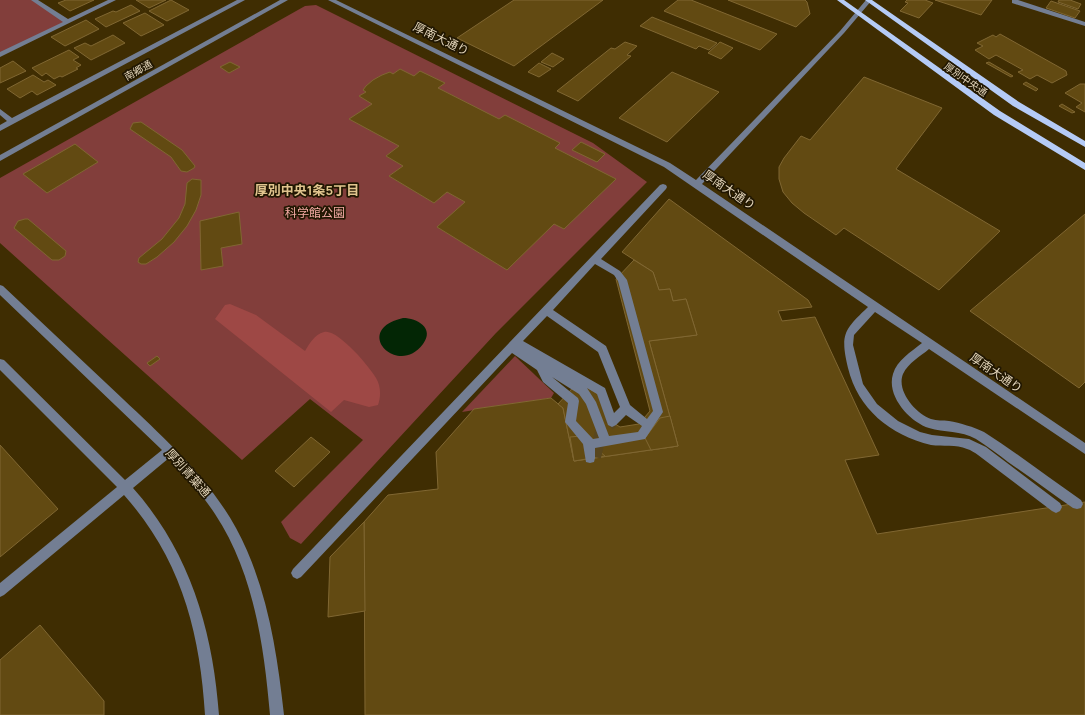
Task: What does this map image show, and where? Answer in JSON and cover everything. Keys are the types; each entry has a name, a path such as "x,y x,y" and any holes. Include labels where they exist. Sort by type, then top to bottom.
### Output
{"main road":[{"name":"厚別中央通","path":"840,0 997,113 1085,167"},
{"name":"厚別中央通","path":"869,0 1003,95 1085,144"}],"street":[{"path":"34,0 68,22"},
{"path":"0,55 113,0"},
{"path":"224,0 233,5"},
{"name":"南郷通","path":"0,128 242,0"},
{"name":"南郷通","path":"0,158 285,0"},
{"name":"厚南大通り","path":"331,0 667,165 1085,449"},
{"path":"697,184 869,0"},
{"path":"1015,0 1014,2 1085,24"},
{"path":"0,111 12,122"},
{"path":"297,573 513,344 663,188"},
{"path":"590,458 588,446 606,441 641,436 648,424 658,412 622,280 617,272 594,259"},
{"name":"厚別青葉通","path":"0,290 169,451 198,481 216,505 243,555 256,590 264,620 271,661 277,715"},
{"path":"875,306 849,336 849,347 856,380 862,395 876,411 892,423 932,440 969,444 1056,507"},
{"path":"546,310 602,349 626,408 648,424"},
{"path":"929,343 901,368 896,379 899,393 907,406 918,417 929,423 965,430 979,435 1077,504"},
{"path":"513,344 542,367 583,391 591,402 606,441"},
{"path":"513,344 601,391 612,422 626,408"},
{"path":"0,363 124,487 151,518 172,554 184,579 202,634 209,677 212,715"},
{"path":"542,367 547,379 570,398 591,402"},
{"path":"570,398 570,422 591,445"},
{"path":"0,591 169,451"}],"green space":[{"path":"0,0 34,0 68,22 0,55"},
{"name":"科学館公園","path":"316,5 593,143 647,182 496,333 301,544 290,538 281,522 363,440 310,399 242,460 0,243 0,178 305,6"},
{"path":"515,356 554,393 551,398 462,412"}],"shaded area":[{"path":"230,304 256,315 305,351 313,340 321,333 330,332 337,336 353,349 376,378 379,384 380,392 378,405 369,407 344,400 331,412 215,319 225,305"},
{"path":"403,318 408,318 419,322 426,329 427,333 423,344 413,353 402,356 392,354 384,348 380,340 381,332 388,324"}],"building":[{"path":"66,0 94,0 70,11 58,3"},
{"path":"136,0 166,0 149,8"},
{"path":"171,0 189,10 167,21 149,11"},
{"path":"514,0 603,0 514,66 457,38"},
{"path":"678,0 691,0 777,34 760,50 664,11"},
{"path":"728,0 805,0 807,2 810,14 796,27"},
{"path":"907,0 925,0 933,3 919,18 900,11 908,3 905,2"},
{"path":"935,0 992,0 981,15"},
{"path":"1059,0 1070,0 1081,4 1078,9 1058,2"},
{"path":"1051,1 1080,11 1075,18 1046,8"},
{"path":"131,5 140,11 106,27 95,19 113,11 116,12"},
{"path":"145,13 164,25 141,36 123,23"},
{"path":"652,17 717,43 709,50 699,46 696,49 640,26"},
{"path":"86,20 99,29 65,46 51,37"},
{"path":"1000,34 1066,71 1067,75 1052,83 1037,75 1030,79 1018,72 1023,70 996,55 989,59 975,50 983,46 977,43 993,35 996,37"},
{"path":"113,35 125,43 91,60 74,48 85,43 91,46"},
{"path":"625,42 637,46 627,55 631,56 578,101 557,91 611,48 615,49"},
{"path":"720,42 733,48 721,59 708,53"},
{"path":"69,50 79,57 73,60 81,65 76,68 78,69 62,77 60,76 54,79 46,73 42,76 32,68"},
{"path":"552,53 564,59 553,67 541,62"},
{"path":"13,61 26,71 0,83 0,68"},
{"path":"230,62 240,67 229,73 220,67"},
{"path":"989,62 1013,76 1011,77 986,63"},
{"path":"539,63 551,69 539,77 528,72"},
{"path":"400,69 414,76 420,71 445,83 438,88 499,119 505,115 560,143 555,148 616,179 564,229 554,224 507,270 437,227 465,202 447,192 434,203 389,176 403,166 386,156 399,146 349,119 372,104 359,96 366,92 363,90 366,86 382,75 390,72 393,74"},
{"path":"672,72 719,92 667,142 619,118"},
{"path":"33,75 44,82 48,80 56,85 37,95 32,91 20,98 7,89"},
{"path":"864,77 942,108 896,169 1000,231 939,290 844,228 836,235 804,213 792,203 783,192 779,179 779,167 784,158 801,136 810,140"},
{"path":"1026,82 1038,89 1036,91 1023,84"},
{"path":"1080,84 1085,84 1085,112 1076,107 1082,103 1065,93"},
{"path":"1062,104 1075,112 1072,113 1059,106"},
{"path":"141,122 182,150 195,166 194,168 187,172 181,171 171,157 130,129 133,123"},
{"path":"581,142 605,154 597,162 572,150"},
{"path":"75,144 98,162 47,193 23,174"},
{"path":"192,179 201,180 201,195 196,210 187,226 174,242 157,257 146,264 141,264 138,262 139,258 162,239 179,218 185,204 187,183"},
{"path":"669,199 808,300 812,307 778,311 782,321 815,317 879,455 845,460 877,534 1085,502 1085,715 365,715 364,522 388,495 438,489 436,452 474,409 551,398 563,408 574,461 678,446 649,341 697,335 686,299 673,301 670,289 659,290 653,272 622,252"},
{"path":"239,212 242,244 221,248 223,266 201,270 200,221"},
{"path":"1085,214 1085,382 1079,388 970,311"},
{"path":"28,219 66,251 65,256 59,260 52,260 14,228 18,221"},
{"path":"634,260 653,272 659,290 670,289 673,301 686,299 697,335 649,341 678,446 574,461 563,408 558,404 578,382 600,395 612,422 620,427 639,424 650,411 616,279"},
{"path":"157,356 160,359 150,366 147,363"},
{"path":"670,416 678,446 651,450 645,438 660,418"},
{"path":"581,436 605,456 574,461 570,437"},
{"path":"311,437 330,452 294,487 275,471"},
{"path":"0,445 58,509 0,557"},
{"path":"364,522 365,611 328,617 330,557"},
{"path":"40,625 104,701 104,715 0,715 0,660"}],"tunnel":[{"path":"595,457 601,432 612,422"}],"district":[{"name":"厚別中央1条5丁目","path":"307,190"}]}
